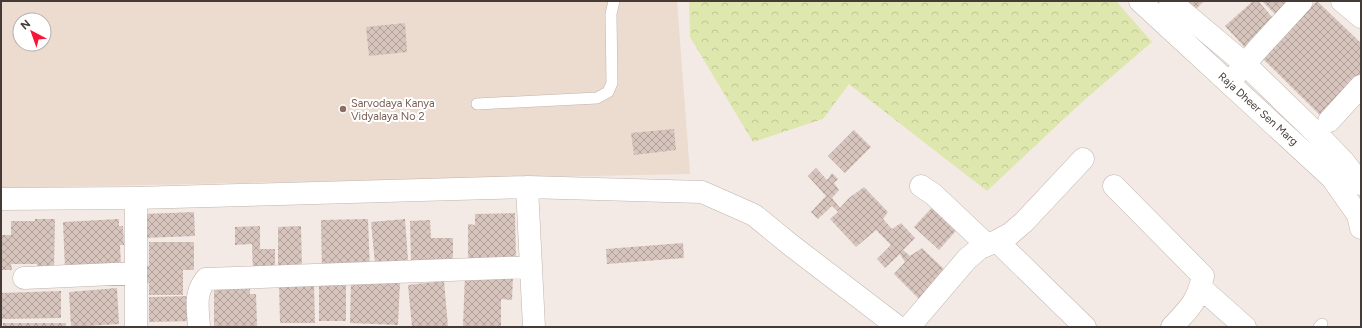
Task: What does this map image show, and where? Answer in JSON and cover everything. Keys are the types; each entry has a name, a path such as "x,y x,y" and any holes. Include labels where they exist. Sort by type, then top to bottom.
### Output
{"street":[{"name":"Raja Dheer Sen Marg","path":"1140,1 1332,178 1358,215 1361,228"},
{"name":"Raja Dheer Sen Marg","path":"1170,1 1245,64 1317,134 1344,162 1361,184"},
{"path":"1229,83 1302,1"},
{"path":"1342,1 1361,17"},
{"path":"1330,121 1361,86"},
{"path":"909,327 967,259 980,248 1010,234 1024,222 1083,159"},
{"path":"921,186 933,194 992,243 1085,327"},
{"path":"1114,186 1203,276 1199,293 1190,308 1172,327"},
{"path":"527,187 534,327"},
{"path":"1,199 136,198 527,187 702,192 754,215 797,250 898,327"},
{"path":"136,198 136,327"},
{"path":"199,327 198,298 200,286 206,279 531,267"},
{"path":"24,278 136,273"},
{"path":"1200,287 1245,327"}],"lane":[{"path":"477,104 597,98 608,92 612,83 611,14 614,1"}],"shaded area":[{"name":"Sarvodaya Kanya Vidyalaya No 2","path":"1,1 677,1 690,174 1,188"}],"green space":[{"path":"689,1 1116,1 1152,42 1082,102 987,191 849,84 823,119 753,142 690,37"}],"building":[{"path":"1186,1 1204,1 1195,10"},
{"path":"1253,1 1258,1 1279,25 1249,52 1225,26"},
{"path":"1262,1 1297,1 1279,18"},
{"path":"1317,1 1361,43 1361,79 1323,118 1261,57"},
{"path":"405,23 407,52 369,56 366,27"},
{"path":"674,129 676,150 634,155 631,133"},
{"path":"854,130 871,147 845,173 828,156"},
{"path":"816,168 827,180 832,173 838,179 834,183 839,190 832,198 840,208 849,198 864,187 888,212 883,219 892,229 901,223 915,238 903,250 910,256 922,248 945,270 919,299 894,274 905,262 900,254 885,268 877,259 891,245 876,230 856,247 830,219 838,212 832,206 818,219 811,212 826,196 808,176"},
{"path":"936,203 961,225 939,250 914,227"},
{"path":"194,212 195,236 144,238 143,214"},
{"path":"515,213 516,263 468,264 468,224 475,225 475,214"},
{"path":"35,219 55,219 54,270 37,270 37,264 11,264 12,270 1,270 1,235 11,235 11,221 35,221"},
{"path":"119,219 119,226 123,226 124,245 120,245 121,266 65,269 63,222"},
{"path":"368,219 370,271 322,273 321,220"},
{"path":"405,219 408,260 375,264 371,222"},
{"path":"430,220 431,238 453,238 453,261 411,263 410,221"},
{"path":"260,226 260,249 275,249 275,275 253,275 252,244 235,245 235,227"},
{"path":"301,226 302,268 278,269 278,227"},
{"path":"149,242 194,242 194,270 183,270 183,295 149,295 149,283 139,283 139,266 149,266"},
{"path":"683,243 684,258 607,264 606,249"},
{"path":"465,274 513,276 512,300 501,299 501,327 463,326"},
{"path":"351,280 400,281 398,325 350,323"},
{"path":"444,281 448,327 412,327 408,285"},
{"path":"250,282 250,294 256,294 257,326 214,327 214,283"},
{"path":"319,283 346,283 346,321 319,321"},
{"path":"314,284 315,323 280,323 279,285"},
{"path":"117,288 119,324 71,327 69,292"},
{"path":"61,291 61,318 1,319 1,293"},
{"path":"192,296 193,321 149,322 149,297"},
{"path":"3,323 66,323 66,327 3,327"}],"place":[{"name":"Sarvodaya Kanya Vidyalaya No 2","path":"343,109"}]}
